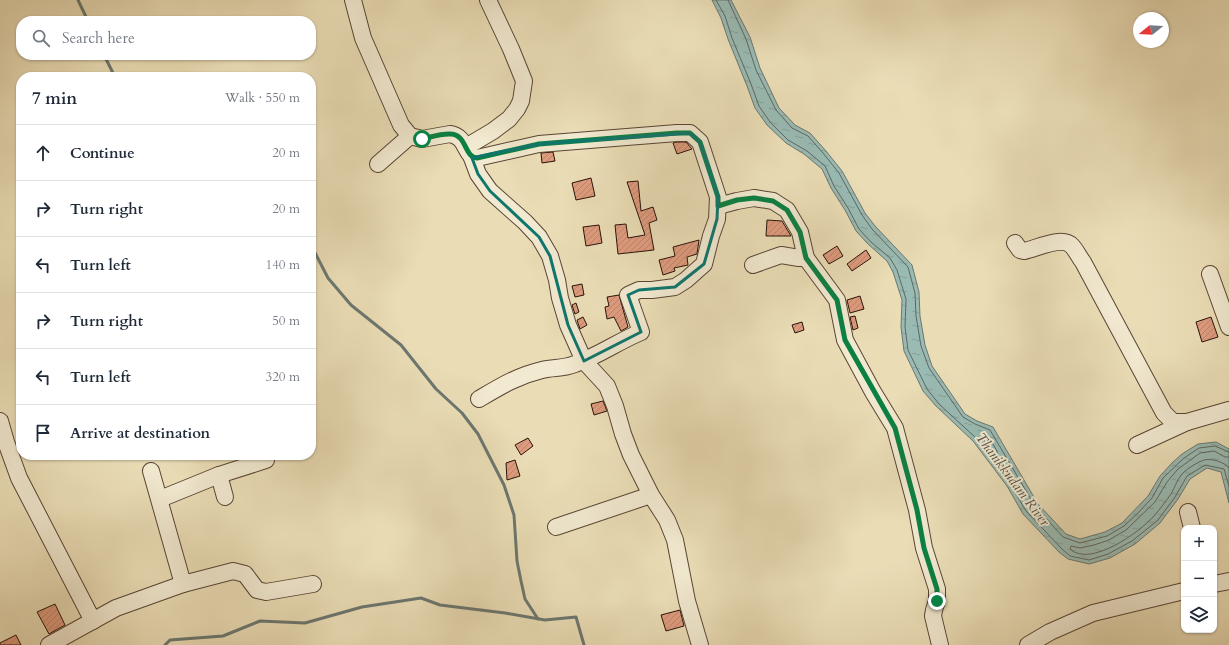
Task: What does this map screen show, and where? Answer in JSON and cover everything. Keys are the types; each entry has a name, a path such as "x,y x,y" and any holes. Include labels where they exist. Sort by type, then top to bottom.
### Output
{"street":[{"path":"353,0 364,38 401,125 410,136 422,139 450,134 460,138 469,152 478,174 490,191 535,232 550,256 568,325 584,361 607,386 631,455 651,495 666,520 675,540 687,601 700,645"},
{"path":"469,152 492,131 509,119 517,110 524,81 512,48 488,0"},
{"path":"469,152 477,158 539,144 690,133 700,142 709,165 718,197 717,219 709,242 704,264 686,280 675,287 639,290 628,295 641,332 584,361 559,369 544,370 524,375 505,383 479,400"},
{"path":"378,164 410,136"},
{"path":"718,206 737,200 754,198 773,201 787,210 800,232 806,258 837,300 845,340 895,428 917,510 924,548 937,589 937,601 933,616 940,645"},
{"path":"1015,243 1020,250 1024,251 1057,242 1066,241 1072,245 1164,413 1173,422 1187,422"},
{"path":"754,265 781,255 806,258"},
{"path":"1210,274 1229,327"},
{"path":"1137,445 1187,422 1229,410"},
{"path":"0,421 19,478 93,621"},
{"path":"160,499 219,475 266,460"},
{"path":"151,471 183,584"},
{"path":"219,475 225,497"},
{"path":"556,527 651,495"},
{"path":"1188,512 1191,525"},
{"path":"49,645 116,608 183,584 233,571 245,574 257,590 266,592 313,584"},
{"path":"1217,583 1229,581"},
{"path":"1028,645 1050,632 1093,613 1181,592"}],"highlighted area":[{"path":"690,133 700,142 718,197 717,219 704,264 675,287 639,290 628,295 641,332 584,361 568,325 550,256 539,237 490,191 478,174 472,158 539,144"}],"water":[{"name":"Thanikkudam River","path":"712,0 731,0 750,37 760,68 779,108 795,125 810,133 826,151 842,171 865,213 875,226 912,265 919,292 920,316 925,345 932,366 965,414 977,421 993,427 1038,504 1066,534 1080,539 1105,532 1122,523 1148,496 1160,476 1172,463 1182,454 1198,444 1216,442 1229,449 1229,503 1221,472 1207,468 1190,479 1178,499 1160,523 1135,544 1110,558 1089,564 1068,559 1059,552 1023,514 1007,486 973,441 936,406 923,391 904,351 901,327 902,300 893,272 887,261 856,231 831,188 822,169 804,154 786,143 767,125 755,108 721,18"}],"building":[{"path":"686,142 692,149 677,154 673,143"},
{"path":"553,152 555,161 542,163 541,153"},
{"path":"591,178 595,196 576,200 572,183"},
{"path":"638,181 641,211 653,207 657,220 649,223 654,250 618,254 615,225 626,224 628,238 645,235 627,182"},
{"path":"767,220 782,221 791,236 766,236"},
{"path":"599,225 602,243 586,246 583,227"},
{"path":"699,240 697,254 687,257 688,265 674,268 675,271 663,275 659,260 675,256 673,247"},
{"path":"837,246 843,256 829,264 823,255"},
{"path":"866,250 871,258 852,271 847,264"},
{"path":"582,284 584,295 575,297 572,286"},
{"path":"619,295 628,327 621,331 614,317 607,319 605,307 609,306 607,297"},
{"path":"860,296 864,309 850,313 847,300"},
{"path":"576,303 579,312 575,314 572,305"},
{"path":"855,316 858,328 853,330 850,317"},
{"path":"583,317 587,325 580,329 577,320"},
{"path":"1211,317 1218,337 1202,342 1196,322"},
{"path":"802,322 804,330 795,333 792,325"},
{"path":"603,401 607,411 594,415 591,404"},
{"path":"528,438 533,446 521,455 515,445"},
{"path":"515,460 520,476 507,480 506,463"},
{"path":"55,604 65,625 49,634 37,612"},
{"path":"680,610 684,626 666,631 661,615"},
{"path":"16,635 21,645 0,645 0,643"}],"waterway":[{"path":"78,0 86,16"},
{"path":"106,60 112,72"},
{"path":"316,255 328,278 351,305 401,345 436,389 462,413 478,434 504,485 514,515 517,561 525,599 538,619"},
{"path":"165,645 170,640 223,636 260,621 305,623 362,607 421,598 440,605 505,613 545,620 576,617 584,645"}],"route":[{"path":"422,139 450,134 454,135 460,138 466,146 469,156 472,158 477,158 539,144 690,133 700,142 709,165 718,197 718,206 737,200 754,198 773,201 787,210 800,232 806,258 837,300 845,340 873,392 895,428 917,510 924,548 937,589 937,601"}]}
